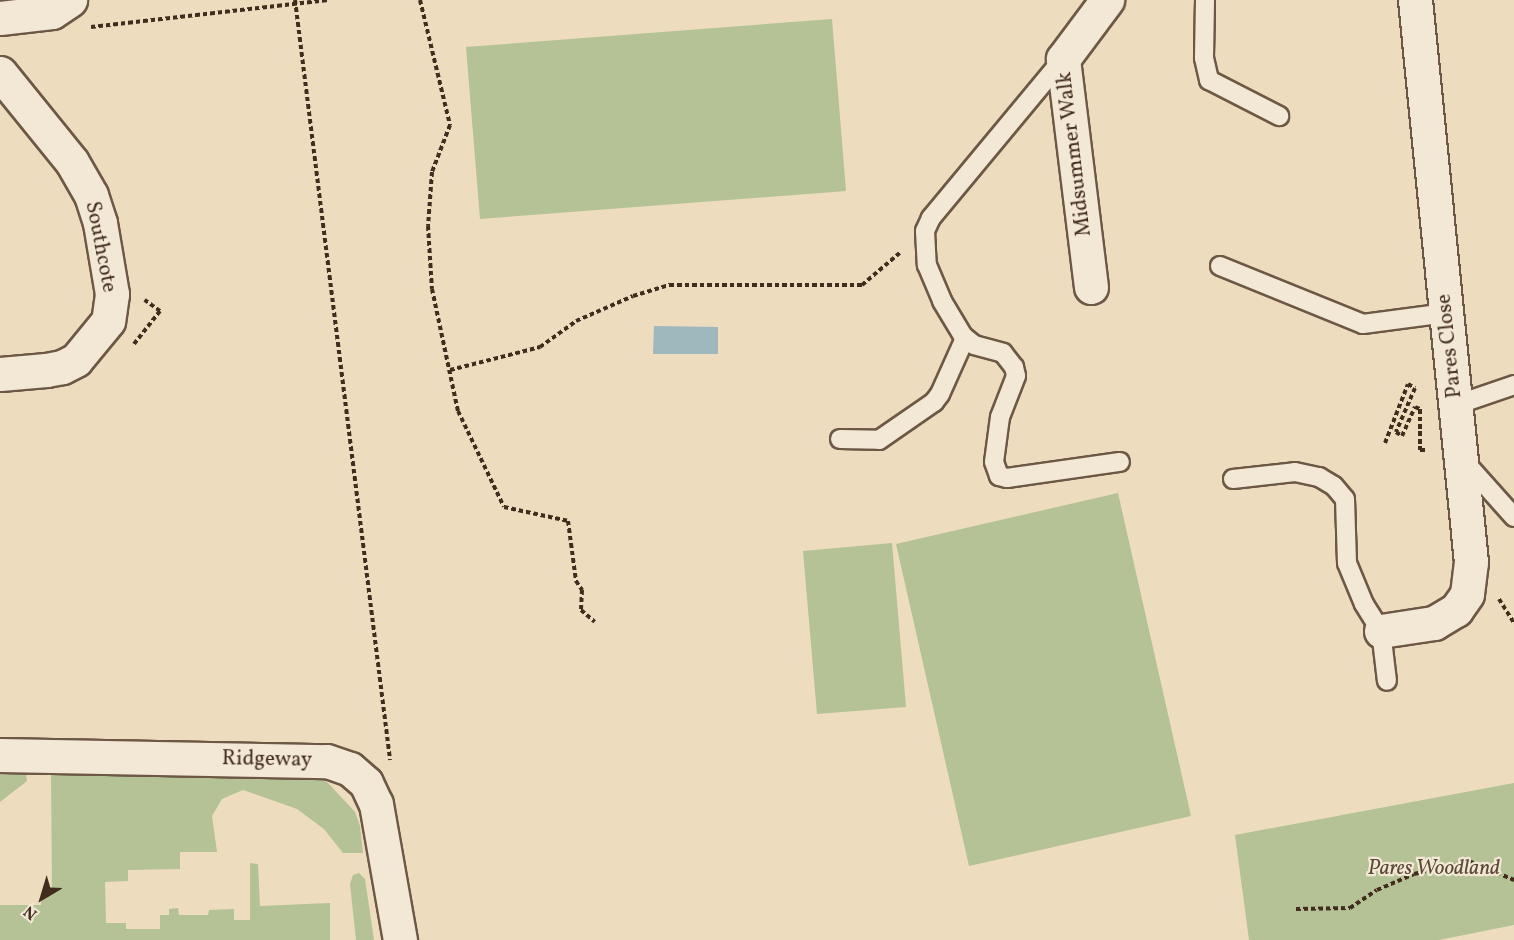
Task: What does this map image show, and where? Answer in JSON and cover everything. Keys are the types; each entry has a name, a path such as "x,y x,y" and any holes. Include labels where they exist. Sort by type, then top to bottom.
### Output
{"street":[{"name":"Midsummer Walk","path":"1091,287 1063,58 1107,0"},
{"name":"Pares Close","path":"1381,630 1434,623 1456,610 1467,594 1471,562 1447,454 1456,405 1415,0"},
{"path":"0,18 52,12 68,2"},
{"name":"Southcote","path":"0,73 72,162 91,195 100,223 112,294 121,320 93,342 76,360 62,368 0,375"},
{"name":"Ridgeway","path":"0,755 327,761 350,769 366,783"},
{"path":"366,783 376,804 400,940"}],"lane":[{"path":"1205,0 1204,58 1209,80 1280,116"},
{"path":"1063,58 939,210 925,231 927,265 942,301 965,338 974,345 1003,353 1014,367 1016,376 1000,417 994,462 999,476 1007,478 1120,462"},
{"path":"1220,266 1363,324 1446,313"},
{"path":"840,439 879,440 934,402 940,394 965,338"},
{"path":"1456,405 1514,385"},
{"path":"1447,454 1514,517"},
{"path":"1233,479 1294,472 1319,477 1334,486 1345,499 1347,563 1364,604 1381,630 1387,681"}],"path":[{"path":"90,27 328,0"},
{"path":"420,0 450,125 432,171 428,226 432,288 458,411 504,507 568,521 576,581 582,591 581,610 595,622"},
{"path":"295,2 390,761 366,783"},
{"path":"450,370 540,347 576,321 633,296 670,285 862,285 925,231"},
{"path":"1385,443 1408,384 1415,388 1396,432 1402,436 1415,407 1420,409 1420,450 1447,454"},
{"path":"1296,909 1350,908 1377,890 1414,874 1469,861 1514,880"}],"green space":[{"path":"832,19 846,191 480,219 466,47"},
{"path":"1118,493 1191,816 969,866 896,544"},
{"path":"892,543 906,707 817,714 803,551"},
{"path":"25,767 27,781 0,802 0,768"},
{"path":"51,771 309,773 328,783 355,812 360,826 363,853 343,853 324,829 297,809 243,790 222,799 212,816 217,852 180,852 180,869 128,870 128,881 105,882 106,923 126,923 126,929 160,929 160,915 169,915 169,909 178,908 179,915 208,915 209,910 234,909 234,920 250,920 250,863 258,864 260,906 330,903 330,940 0,940 0,905 41,905 41,895 52,894"},
{"name":"Pares Woodland","path":"1514,783 1514,925 1439,940 1249,940 1235,835"},
{"path":"359,873 365,879 374,940 356,940 350,884 353,875"}],"water":[{"path":"654,326 718,327 718,354 653,354"}]}
